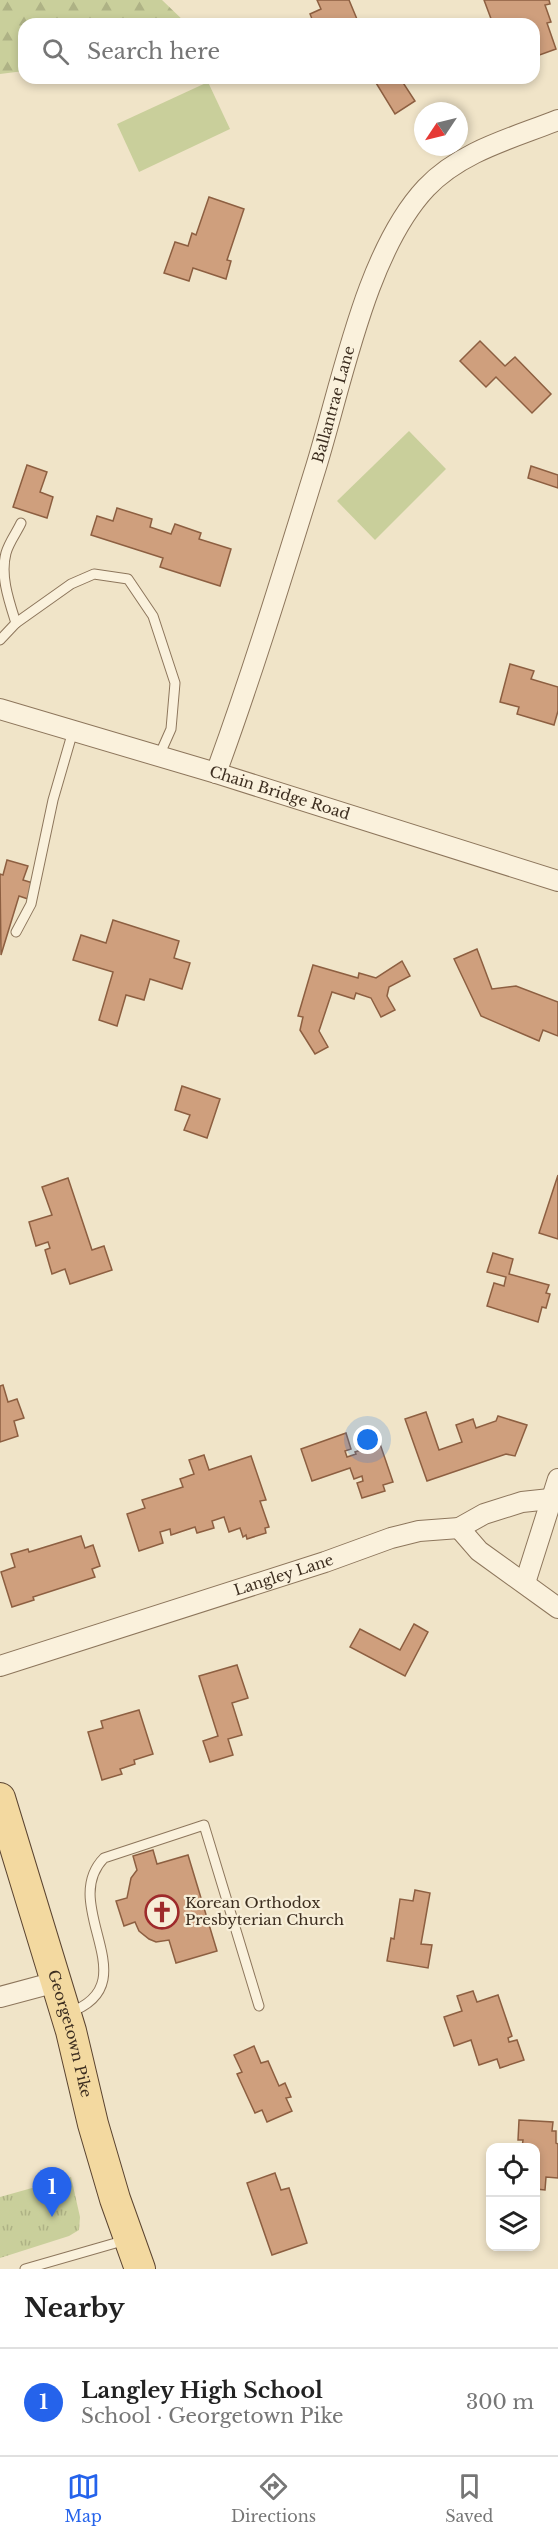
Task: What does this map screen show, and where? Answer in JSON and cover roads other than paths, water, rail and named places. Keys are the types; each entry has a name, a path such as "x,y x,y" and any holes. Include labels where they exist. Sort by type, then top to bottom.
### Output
{"main road":[{"name":"Georgetown Pike","path":"0,1798 66,2014 93,2124 128,2239 140,2269"}],"street":[{"name":"Ballantrae Lane","path":"216,773 246,688 361,314 395,231 410,207 428,186 450,168 475,152 558,120"},
{"name":"Chain Bridge Road","path":"0,709 216,773 558,880"},
{"path":"525,1583 558,1479"},
{"name":"Langley Lane","path":"0,1666 325,1562 391,1538 419,1531 459,1528 484,1514 522,1502 550,1499"},
{"path":"459,1528 479,1551 558,1608"},
{"path":"0,1997 56,1982"}],"lane":[{"path":"16,623 4,573 7,552 21,523"},
{"path":"0,640 16,623 71,584 94,574 128,579 153,616 175,683 171,729 159,756"},
{"path":"16,932 31,904 53,800 73,731"},
{"path":"66,2014 85,2007 99,1993 106,1972 92,1916 90,1885 97,1865 104,1858 204,1825 259,2006"},
{"path":"25,2269 128,2239"}],"place":[{"name":"Korean Orthodox Presbyterian Church","path":"162,1912"},
{"name":"Langley High School","path":"52,2217"}]}
